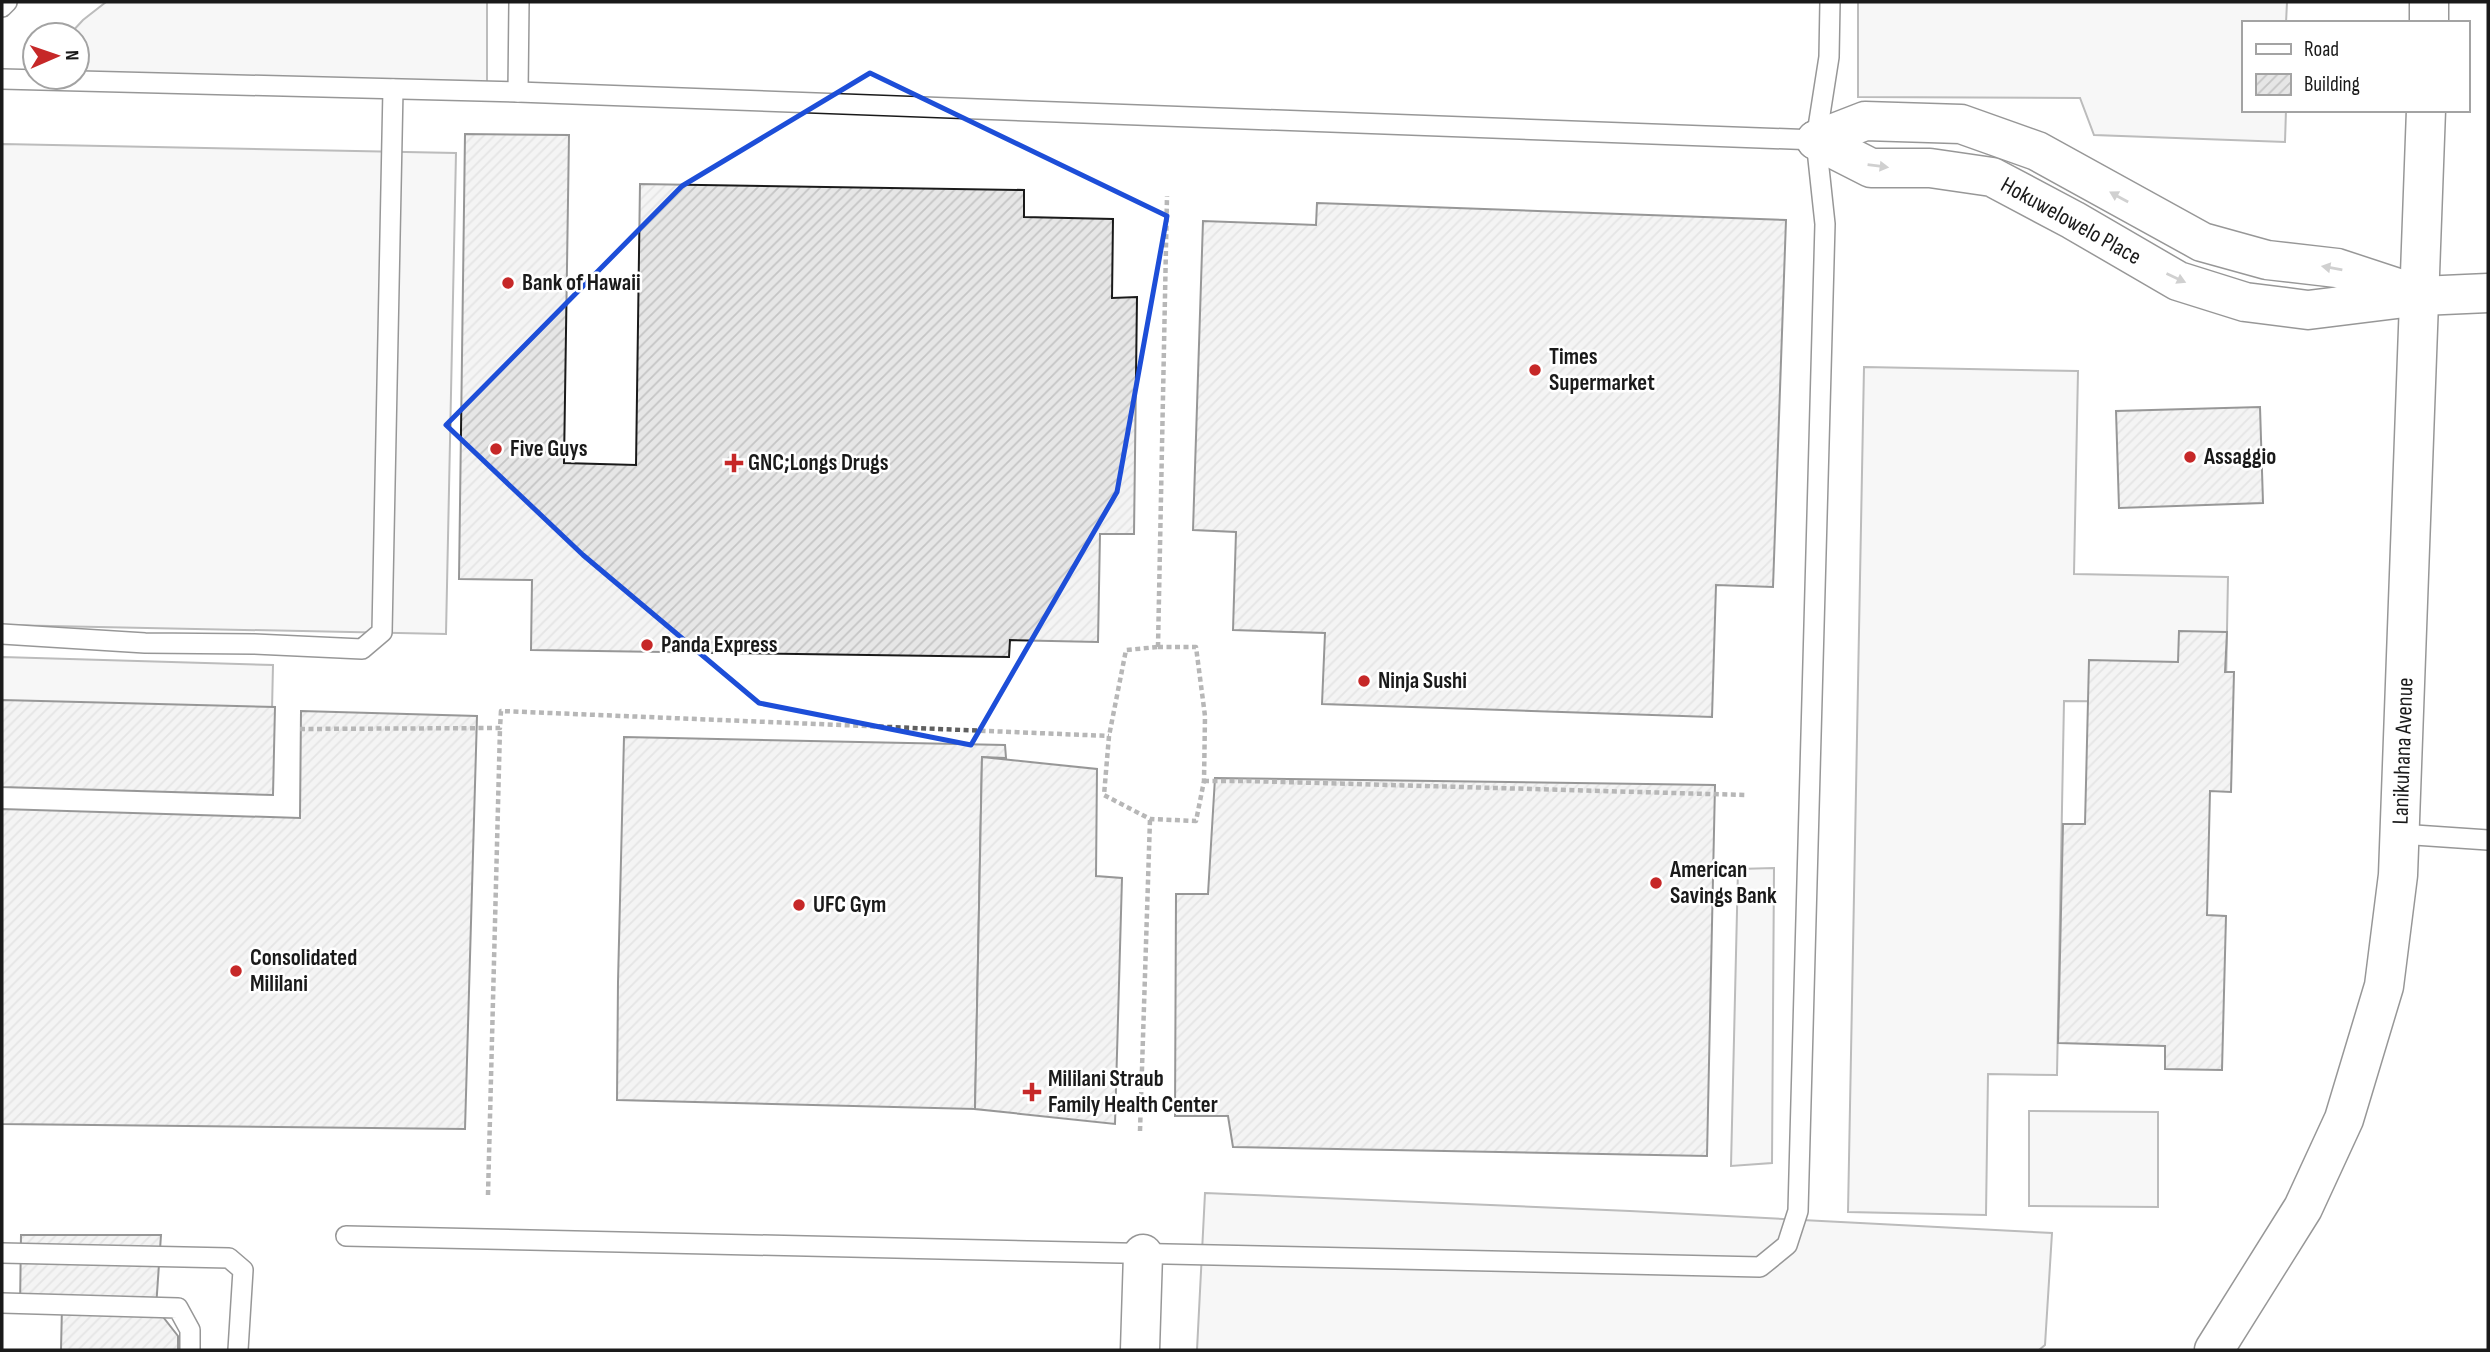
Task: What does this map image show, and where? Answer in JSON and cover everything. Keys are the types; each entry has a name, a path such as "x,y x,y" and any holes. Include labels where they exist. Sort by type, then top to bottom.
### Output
{"main road":[{"path":"2429,2 2429,21"},
{"name":"Lanikuhana Avenue","path":"2214,1350 2304,1208 2344,1119 2384,986 2398,875 2400,834 2426,112"},
{"name":"Hokuwelowelo Place","path":"1816,139 1871,168 1930,168 1992,177 2178,281 2245,302 2308,310 2421,296 2488,293"},
{"path":"1140,1350 1143,1254"}],"lane":[{"path":"2,7 7,2"},
{"path":"517,92 519,2"},
{"path":"346,1236 1760,1267 1787,1245 1798,1211 1825,224 1816,139 1829,57 1830,2"},
{"path":"2,79 517,92 1816,139"},
{"path":"2,634 145,643 362,649 382,632 393,89"},
{"path":"2400,834 2488,840"},
{"path":"2,1253 229,1258 243,1270 238,1350"},
{"path":"2,1303 178,1308 190,1330 190,1350"}],"path":[{"path":"1158,647 1167,195"},
{"path":"1158,647 1196,647 1205,716 1204,781 1196,821 1150,819 1104,795 1109,736 1126,650 1158,647"},
{"path":"488,1195 501,711 1109,736"},
{"path":"300,729 500,728"},
{"path":"1204,781 1248,780 1745,795"},
{"path":"1139,1131 1150,819"}],"highlighted area":[{"path":"870,73 1167,216 1117,492 971,745 759,703 583,555 446,425 682,186"}],"shaded area":[{"path":"106,2 487,2 487,83 91,77 91,21 83,20"},
{"path":"1858,2 2287,2 2286,21 2242,21 2242,112 2286,112 2285,142 2094,135 2080,98 1858,97"},
{"path":"2,144 456,153 446,634 2,625"},
{"path":"1864,367 2078,371 2074,574 2228,577 2226,684 2167,702 2064,701 2057,1075 1988,1074 1986,1215 1848,1212"},
{"path":"2,657 273,665 272,710 2,702"},
{"path":"1774,868 1772,1163 1731,1166 1738,869"},
{"path":"2029,1111 2158,1112 2158,1207 2029,1206"},
{"path":"1205,1193 2052,1233 2045,1345 2039,1350 1197,1350"}],"building":[{"path":"465,134 569,135 564,463 636,465 640,184 1024,190 1024,217 1113,219 1112,298 1137,297 1134,534 1100,534 1098,642 1010,640 1009,657 531,650 532,580 459,579"},
{"path":"1317,203 1786,220 1773,587 1716,585 1712,717 1322,704 1325,633 1233,630 1236,532 1193,530 1203,221 1316,225"},
{"name":"Assaggio","path":"2260,407 2263,503 2119,508 2116,411"},
{"path":"2179,631 2227,632 2225,672 2234,672 2231,792 2210,791 2207,915 2226,916 2222,1070 2165,1069 2165,1046 2058,1043 2063,824 2085,824 2089,660 2178,662"},
{"path":"2,700 275,707 273,795 2,787"},
{"name":"Consolidated Mililani","path":"301,711 477,716 465,1129 2,1124 2,809 300,818"},
{"name":"UFC Gym","path":"624,737 1005,745 1006,758 982,757 975,1109 617,1100"},
{"path":"982,757 1097,769 1096,876 1122,878 1115,1124 975,1109"},
{"path":"1215,778 1715,785 1707,1156 1233,1147 1228,1116 1175,1116 1176,894 1208,894"},
{"path":"21,1235 161,1235 156,1308 20,1307"},
{"path":"62,1306 156,1308 178,1336 178,1350 61,1350"}],"place":[{"name":"Bank of Hawaii","path":"508,283"},
{"name":"Times Supermarket","path":"1535,370"},
{"name":"Five Guys","path":"496,449"},
{"name":"Assaggio","path":"2190,457"},
{"name":"GNC;Longs Drugs","path":"734,463"},
{"name":"Panda Express","path":"647,645"},
{"name":"Ninja Sushi","path":"1364,681"},
{"name":"American Savings Bank","path":"1656,883"},
{"name":"UFC Gym","path":"799,905"},
{"name":"Consolidated Mililani","path":"236,971"},
{"name":"Mililani Straub Family Health Center","path":"1032,1092"}]}
